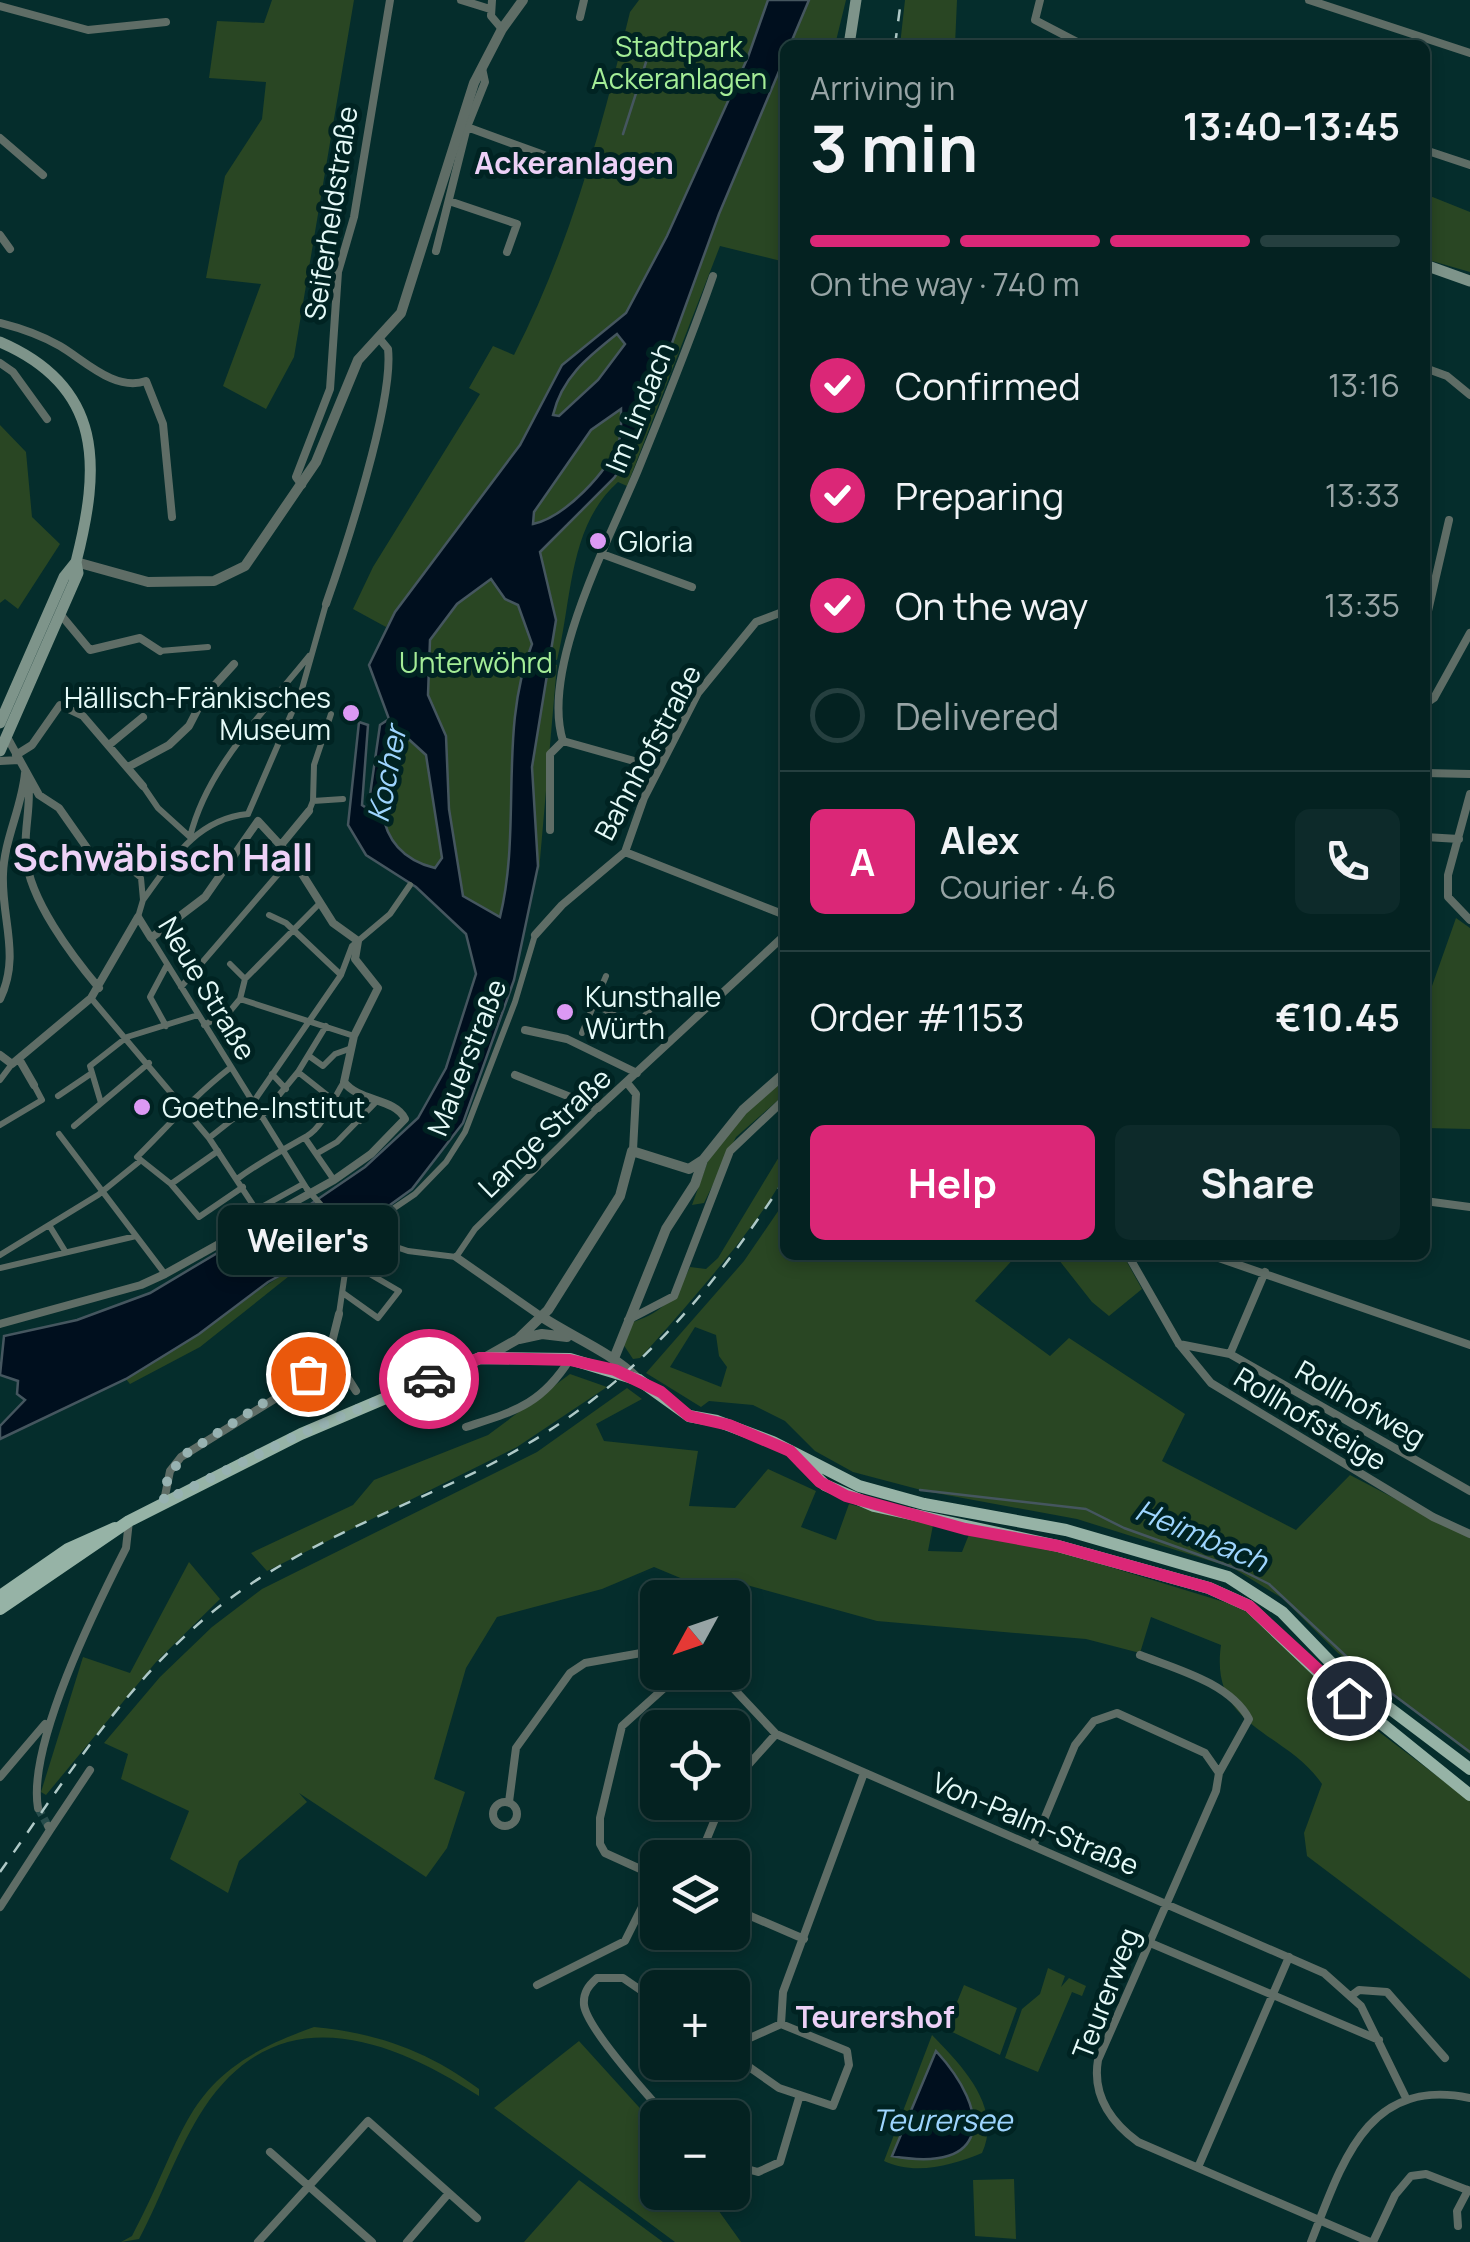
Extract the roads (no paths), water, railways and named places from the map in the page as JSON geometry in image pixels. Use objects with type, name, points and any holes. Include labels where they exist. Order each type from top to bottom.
[{"type":"main road","points":[[850,40],[856,0]]},
{"type":"main road","points":[[1430,267],[1470,281]]},
{"type":"main road","points":[[0,342],[50,373],[64,390],[91,448],[92,494],[76,562],[78,573],[0,751]]},
{"type":"main road","points":[[7,737],[1,720],[64,576],[76,562]]},
{"type":"main road","points":[[0,1610],[126,1523],[300,1434],[485,1358],[592,1362],[639,1380],[689,1416],[729,1425],[860,1486],[924,1504],[1066,1530],[1228,1577],[1282,1612],[1334,1667],[1470,1769]]},
{"type":"main road","points":[[790,1451],[825,1485],[874,1506],[1058,1546],[1209,1588],[1249,1606],[1319,1673],[1470,1795]]},
{"type":"main road","points":[[0,1596],[68,1549],[126,1523]]},
{"type":"street","name":"Seiferheldstraße","points":[[302,486],[296,478],[330,389],[338,272],[354,217],[390,0]]},
{"type":"street","points":[[461,0],[491,5],[502,30]]},
{"type":"street","points":[[76,562],[148,582],[214,581],[245,566],[316,462],[351,372],[401,313],[482,68],[523,0]]},
{"type":"street","points":[[580,18],[584,0]]},
{"type":"street","points":[[1040,0],[1035,20],[1073,40]]},
{"type":"street","points":[[1311,0],[1470,52]]},
{"type":"street","points":[[0,6],[88,30],[166,22]]},
{"type":"street","points":[[436,251],[467,127],[486,82],[482,68]]},
{"type":"street","points":[[467,127],[544,155]]},
{"type":"street","points":[[0,138],[43,176]]},
{"type":"street","points":[[1430,152],[1470,165]]},
{"type":"street","points":[[449,201],[518,224],[507,252]]},
{"type":"street","points":[[0,235],[10,249]]},
{"type":"street","name":"Im Lindach","points":[[550,830],[550,754],[563,740],[559,728],[565,664],[602,554],[713,276]]},
{"type":"street","points":[[0,323],[61,347],[103,374],[137,384],[146,381],[163,424],[172,517]]},
{"type":"street","points":[[248,814],[302,689],[340,566],[390,361],[388,348],[379,338]]},
{"type":"street","points":[[0,363],[13,372],[47,419]]},
{"type":"street","points":[[1430,370],[1447,376],[1470,396]]},
{"type":"street","points":[[1430,602],[1449,520]]},
{"type":"street","points":[[602,554],[692,586]]},
{"type":"street","name":"Bahnhofstraße","points":[[548,919],[625,852],[659,768],[698,693],[756,622],[780,613]]},
{"type":"street","points":[[60,614],[90,650],[140,638],[160,651],[208,648]]},
{"type":"street","points":[[1430,701],[1470,634]]},
{"type":"street","points":[[190,838],[194,819],[226,760],[312,652]]},
{"type":"street","points":[[128,767],[168,745],[189,726],[204,697],[234,664]]},
{"type":"street","points":[[0,761],[17,758],[32,744],[60,704],[83,716],[165,815],[190,838]]},
{"type":"street","points":[[281,845],[313,801],[314,765],[331,714]]},
{"type":"street","points":[[109,745],[143,717]]},
{"type":"street","points":[[0,1080],[15,1062],[92,998],[138,917],[144,885],[135,872],[121,863],[98,859],[60,808],[39,796],[7,737]]},
{"type":"street","points":[[563,740],[659,768]]},
{"type":"street","points":[[1430,773],[1468,775],[1470,792],[1448,875],[1448,897],[1470,920]]},
{"type":"street","points":[[0,999],[8,981],[12,940],[3,901],[6,856],[27,776]]},
{"type":"street","points":[[27,776],[32,806],[27,866],[67,950],[99,988]]},
{"type":"street","points":[[313,801],[344,799]]},
{"type":"street","points":[[143,900],[190,838],[221,816],[248,814],[292,858],[333,923],[358,940]]},
{"type":"street","points":[[150,938],[205,897],[258,822]]},
{"type":"street","points":[[1430,837],[1459,839]]},
{"type":"street","points":[[625,852],[780,913]]},
{"type":"street","points":[[181,987],[292,858]]},
{"type":"street","points":[[209,1138],[252,1104],[341,975],[358,940],[390,914],[410,884]]},
{"type":"street","points":[[204,1026],[240,999],[246,979],[319,904]]},
{"type":"street","points":[[269,916],[295,931],[341,975]]},
{"type":"street","name":"Neue Straße","points":[[138,917],[279,1148],[305,1186],[352,1236]]},
{"type":"street","name":"Mauerstraße","points":[[352,1236],[415,1194],[446,1162],[465,1132],[510,1018],[535,935],[548,919]]},
{"type":"street","points":[[237,1179],[279,1148],[305,1138],[344,1082],[354,1036],[378,988],[355,958],[358,940]]},
{"type":"street","name":"Lange Straße","points":[[456,1258],[475,1229],[618,1086],[628,1084],[667,1043],[780,941]]},
{"type":"street","points":[[230,964],[246,979]]},
{"type":"street","points":[[166,1026],[150,997],[168,965]]},
{"type":"street","points":[[582,1033],[590,1002],[606,976]]},
{"type":"street","points":[[637,1026],[662,994]]},
{"type":"street","points":[[92,998],[209,1138],[263,1220]]},
{"type":"street","points":[[240,999],[354,1036]]},
{"type":"street","points":[[590,1002],[667,1043]]},
{"type":"street","points":[[101,1103],[89,1075],[90,1066],[127,1037],[198,1015]]},
{"type":"street","points":[[261,1117],[298,1072],[326,1026]]},
{"type":"street","points":[[525,1030],[566,1039],[637,1073]]},
{"type":"street","points":[[309,1056],[323,1066],[335,1054],[350,1050]]},
{"type":"street","points":[[0,1055],[15,1062],[42,1100],[0,1124]]},
{"type":"street","points":[[74,1126],[150,1063]]},
{"type":"street","points":[[230,1068],[182,1106],[181,1114],[137,1157],[171,1184],[199,1218],[243,1187]]},
{"type":"street","points":[[298,1072],[360,1121]]},
{"type":"street","points":[[272,1074],[286,1088]]},
{"type":"street","points":[[58,1096],[89,1075]]},
{"type":"street","points":[[516,1075],[598,1108]]},
{"type":"street","points":[[615,1356],[666,1229],[695,1184],[703,1160],[743,1110],[780,1077]]},
{"type":"street","points":[[0,1324],[141,1285],[334,1180],[371,1154],[403,1124],[405,1116],[350,1091],[344,1082]]},
{"type":"street","points":[[485,1358],[518,1339],[542,1317],[620,1196],[628,1156],[634,1150],[636,1094],[628,1084]]},
{"type":"street","points":[[316,1154],[360,1121],[376,1102]]},
{"type":"street","points":[[628,1320],[674,1296],[730,1151],[780,1103]]},
{"type":"street","points":[[59,1134],[165,1274]]},
{"type":"street","points":[[305,1138],[334,1180]]},
{"type":"street","points":[[634,1150],[688,1169],[695,1184]]},
{"type":"street","points":[[171,1184],[218,1151]]},
{"type":"street","points":[[688,1169],[703,1160]]},
{"type":"street","points":[[0,1255],[102,1191],[140,1161]]},
{"type":"street","points":[[258,1209],[305,1186]]},
{"type":"street","points":[[1430,1202],[1470,1208]]},
{"type":"street","points":[[49,1225],[64,1251]]},
{"type":"street","points":[[0,1268],[136,1236]]},
{"type":"street","points":[[321,1361],[330,1350],[339,1314],[344,1259],[352,1236],[408,1251],[456,1258],[575,1339],[615,1356],[639,1380]]},
{"type":"street","points":[[343,1292],[378,1318],[399,1291],[344,1259]]},
{"type":"street","name":"Rollhofsteige","points":[[1131,1260],[1179,1344],[1211,1383],[1433,1517],[1470,1534]]},
{"type":"street","points":[[1226,1260],[1470,1345]]},
{"type":"street","points":[[1230,1354],[1265,1272]]},
{"type":"street","points":[[518,1339],[542,1334],[575,1339],[592,1362]]},
{"type":"street","name":"Rollhofweg","points":[[1179,1344],[1230,1354],[1470,1491]]},
{"type":"street","points":[[330,1350],[356,1391]]},
{"type":"street","points":[[466,1428],[529,1406],[556,1382],[570,1360]]},
{"type":"street","points":[[164,1501],[164,1487],[181,1457],[308,1374]]},
{"type":"street","points":[[38,1808],[35,1792],[48,1720],[126,1548],[126,1523]]},
{"type":"street","points":[[509,1802],[516,1748],[570,1673],[585,1663],[640,1653]]},
{"type":"street","name":"Teurerweg","points":[[1140,1654],[1203,1680],[1244,1709],[1249,1719],[1219,1773],[1216,1791],[1098,2060],[1100,2089],[1111,2118],[1138,2142],[1372,2242]]},
{"type":"street","points":[[640,1869],[605,1853],[600,1844],[600,1818],[622,1726],[662,1690]]},
{"type":"street","name":"Von-Palm-Straße","points":[[735,1690],[776,1734],[1324,1973],[1351,1996],[1380,2040],[1405,2096]]},
{"type":"street","points":[[1033,1846],[1075,1745],[1094,1721],[1117,1713],[1205,1753],[1219,1773]]},
{"type":"street","points":[[0,1776],[48,1720]]},
{"type":"street","points":[[750,1763],[776,1734]]},
{"type":"street","points":[[0,1907],[90,1770]]},
{"type":"street","points":[[781,2024],[783,1992],[864,1773]]},
{"type":"street","points":[[536,1985],[625,1941],[640,1911]]},
{"type":"street","points":[[750,1916],[804,1939]]},
{"type":"street","points":[[1148,1942],[1380,2040]]},
{"type":"street","points":[[1199,2166],[1289,1956]]},
{"type":"street","points":[[640,1991],[614,1976],[596,1978],[585,1992],[584,2002],[596,2028],[654,2100]]},
{"type":"street","name":"Von-Palm-Straße","points":[[1351,1996],[1359,1990],[1387,1992],[1446,2058]]},
{"type":"street","points":[[750,2038],[781,2024],[840,2046],[850,2057],[833,2106],[799,2098],[750,2067]]},
{"type":"street","points":[[1311,2242],[1360,2131],[1405,2096],[1428,2092],[1470,2098]]},
{"type":"street","points":[[750,2170],[758,2172],[780,2162],[799,2098]]},
{"type":"street","points":[[258,2242],[368,2120],[477,2218]]},
{"type":"street","points":[[270,2152],[372,2242]]},
{"type":"street","points":[[1372,2242],[1395,2195],[1410,2176],[1426,2174],[1469,2191],[1457,2211],[1458,2226]]},
{"type":"street","points":[[406,2242],[449,2193]]},
{"type":"water","points":[[768,0],[809,0],[792,40],[780,40],[780,69],[719,214],[632,453],[614,478],[540,552],[556,620],[532,767],[538,866],[514,980],[463,1123],[412,1189],[332,1247],[268,1282],[199,1334],[126,1379],[0,1439],[0,1426],[25,1400],[17,1394],[18,1381],[0,1375],[4,1336],[77,1320],[150,1293],[266,1224],[302,1210],[365,1167],[418,1118],[446,1068],[476,974],[466,934],[416,887],[366,855],[348,825],[359,722],[368,725],[362,805],[368,809],[380,725],[389,719],[369,665],[395,612],[520,445],[562,365],[626,313],[667,236],[748,57]],"holes":[[[617,334],[625,344],[598,380],[559,416],[553,415],[570,379]],[[621,409],[619,441],[605,466],[571,503],[533,524],[534,512],[591,430]],[[491,579],[505,599],[518,605],[532,644],[516,710],[510,849],[500,917],[463,896],[449,809],[446,736],[428,695],[430,640],[457,604]],[[403,734],[426,755],[442,858],[435,868],[413,860],[398,847],[383,813],[386,773]]]},
{"type":"water","name":"Teurersee","points":[[936,2051],[967,2096],[973,2116],[972,2133],[964,2147],[949,2156],[892,2156]]},
{"type":"waterway","points":[[623,134],[647,59]]},
{"type":"waterway","name":"Heimbach","points":[[920,1490],[1086,1509],[1124,1528],[1241,1570],[1269,1584],[1363,1672],[1470,1752]]},
{"type":"tunnel","points":[[38,1808],[48,1826]]},
{"type":"railway","points":[[896,40],[901,0]]},
{"type":"railway","points":[[0,1872],[119,1707],[204,1619],[295,1557],[463,1478],[564,1421],[607,1388],[683,1315],[780,1186]]},
{"type":"place","name":"Gloria","points":[[598,541]]},
{"type":"place","name":"Hällisch-Fränkisches Museum","points":[[351,713]]},
{"type":"place","name":"Kunsthalle Würth","points":[[565,1012]]},
{"type":"place","name":"Goethe-Institut","points":[[142,1107]]},
{"type":"place","name":"Weiler's","points":[[308,1374]]},
{"type":"district","name":"Ackeranlagen","points":[[574,162]]},
{"type":"district","name":"Schwäbisch Hall","points":[[163,856]]},
{"type":"district","name":"Teurershof","points":[[875,2016]]},
{"type":"park label","name":"Stadtpark Ackeranlagen","points":[[679,62]]},
{"type":"park label","name":"Unterwöhrd","points":[[476,662]]},
{"type":"water label","name":"Kocher","points":[[386,774]]}]
